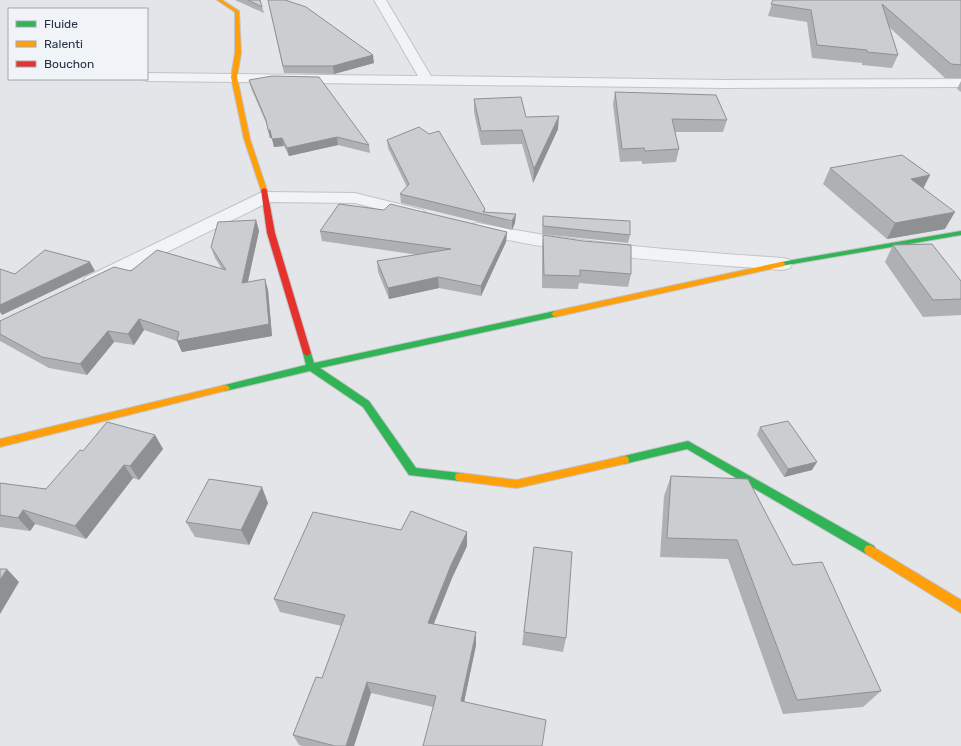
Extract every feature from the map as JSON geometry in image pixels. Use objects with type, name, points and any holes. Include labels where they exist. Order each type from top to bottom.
[{"type":"street","points":[[219,0],[236,11],[238,53],[234,77],[247,139],[266,197],[271,233],[311,367],[366,404],[412,472],[517,484],[688,444],[883,558],[961,607]]},
{"type":"street","points":[[380,0],[427,81]]},
{"type":"street","points":[[148,77],[725,84],[961,83]]},
{"type":"street","points":[[76,289],[266,197],[355,198],[432,217]]},
{"type":"street","points":[[462,224],[509,236],[582,247],[783,264]]},
{"type":"street","points":[[0,442],[311,367],[783,264],[961,233]]},
{"type":"building","points":[[248,0],[260,0],[262,7]]},
{"type":"building","points":[[268,0],[285,0],[306,7],[373,55],[333,66],[283,66]]},
{"type":"building","points":[[773,0],[961,0],[961,65],[951,64],[882,4],[898,55],[817,45],[811,10],[771,4]]},
{"type":"building","points":[[272,76],[319,77],[369,145],[337,137],[287,148],[282,138],[272,139],[270,130],[268,130],[266,120],[249,80]]},
{"type":"building","points":[[615,92],[716,95],[727,120],[672,119],[679,149],[645,151],[644,148],[622,149]]},
{"type":"building","points":[[521,97],[526,117],[559,116],[534,169],[522,130],[481,131],[474,99]]},
{"type":"building","points":[[419,127],[429,134],[439,131],[485,209],[483,212],[516,214],[512,221],[400,194],[409,184],[387,140]]},
{"type":"building","points":[[902,155],[930,175],[911,179],[955,212],[895,223],[830,168]]},
{"type":"building","points":[[339,204],[384,210],[390,204],[507,232],[481,286],[438,277],[388,288],[377,261],[451,249],[320,231]]},
{"type":"building","points":[[543,216],[630,221],[630,235],[543,226]]},
{"type":"building","points":[[256,220],[242,283],[265,279],[269,324],[177,341],[179,332],[139,319],[128,334],[108,331],[80,364],[42,357],[0,334],[0,321],[114,267],[131,271],[157,250],[226,270],[211,247],[218,222]]},
{"type":"building","points":[[543,235],[583,241],[631,245],[631,274],[580,270],[580,276],[544,275]]},
{"type":"building","points":[[932,244],[961,281],[961,299],[933,300],[893,245]]},
{"type":"building","points":[[45,250],[90,262],[0,305],[0,269],[15,274]]},
{"type":"building","points":[[788,421],[817,462],[788,469],[760,427]]},
{"type":"building","points":[[107,422],[155,435],[130,466],[124,465],[75,526],[23,510],[18,518],[0,515],[0,483],[46,489],[80,450],[83,451]]},
{"type":"building","points":[[671,476],[748,479],[793,565],[822,562],[881,691],[797,700],[737,540],[667,538]]},
{"type":"building","points":[[209,479],[262,487],[241,530],[186,522]]},
{"type":"building","points":[[411,511],[467,532],[451,565],[428,623],[476,632],[461,701],[546,720],[542,746],[423,746],[436,696],[367,682],[346,746],[335,746],[293,735],[316,677],[322,678],[345,615],[274,599],[313,512],[401,530]]},
{"type":"building","points":[[534,547],[572,552],[566,638],[524,632]]},
{"type":"building","points":[[0,569],[7,569],[0,580]]},
{"type":"traffic: fast","points":[[781,264],[961,233]]},
{"type":"traffic: fast","points":[[225,388],[311,367],[555,314]]},
{"type":"traffic: fast","points":[[307,353],[311,367],[366,404],[413,472],[460,477]]},
{"type":"traffic: fast","points":[[624,460],[688,445],[870,550]]},
{"type":"traffic: slow","points":[[219,0],[237,11],[238,53],[234,77],[247,139],[264,190]]},
{"type":"traffic: slow","points":[[555,314],[781,264]]},
{"type":"traffic: slow","points":[[0,443],[225,388]]},
{"type":"traffic: slow","points":[[460,477],[517,484],[624,460]]},
{"type":"traffic: slow","points":[[870,550],[961,607]]},
{"type":"traffic: jam","points":[[264,190],[271,233],[307,353]]}]
